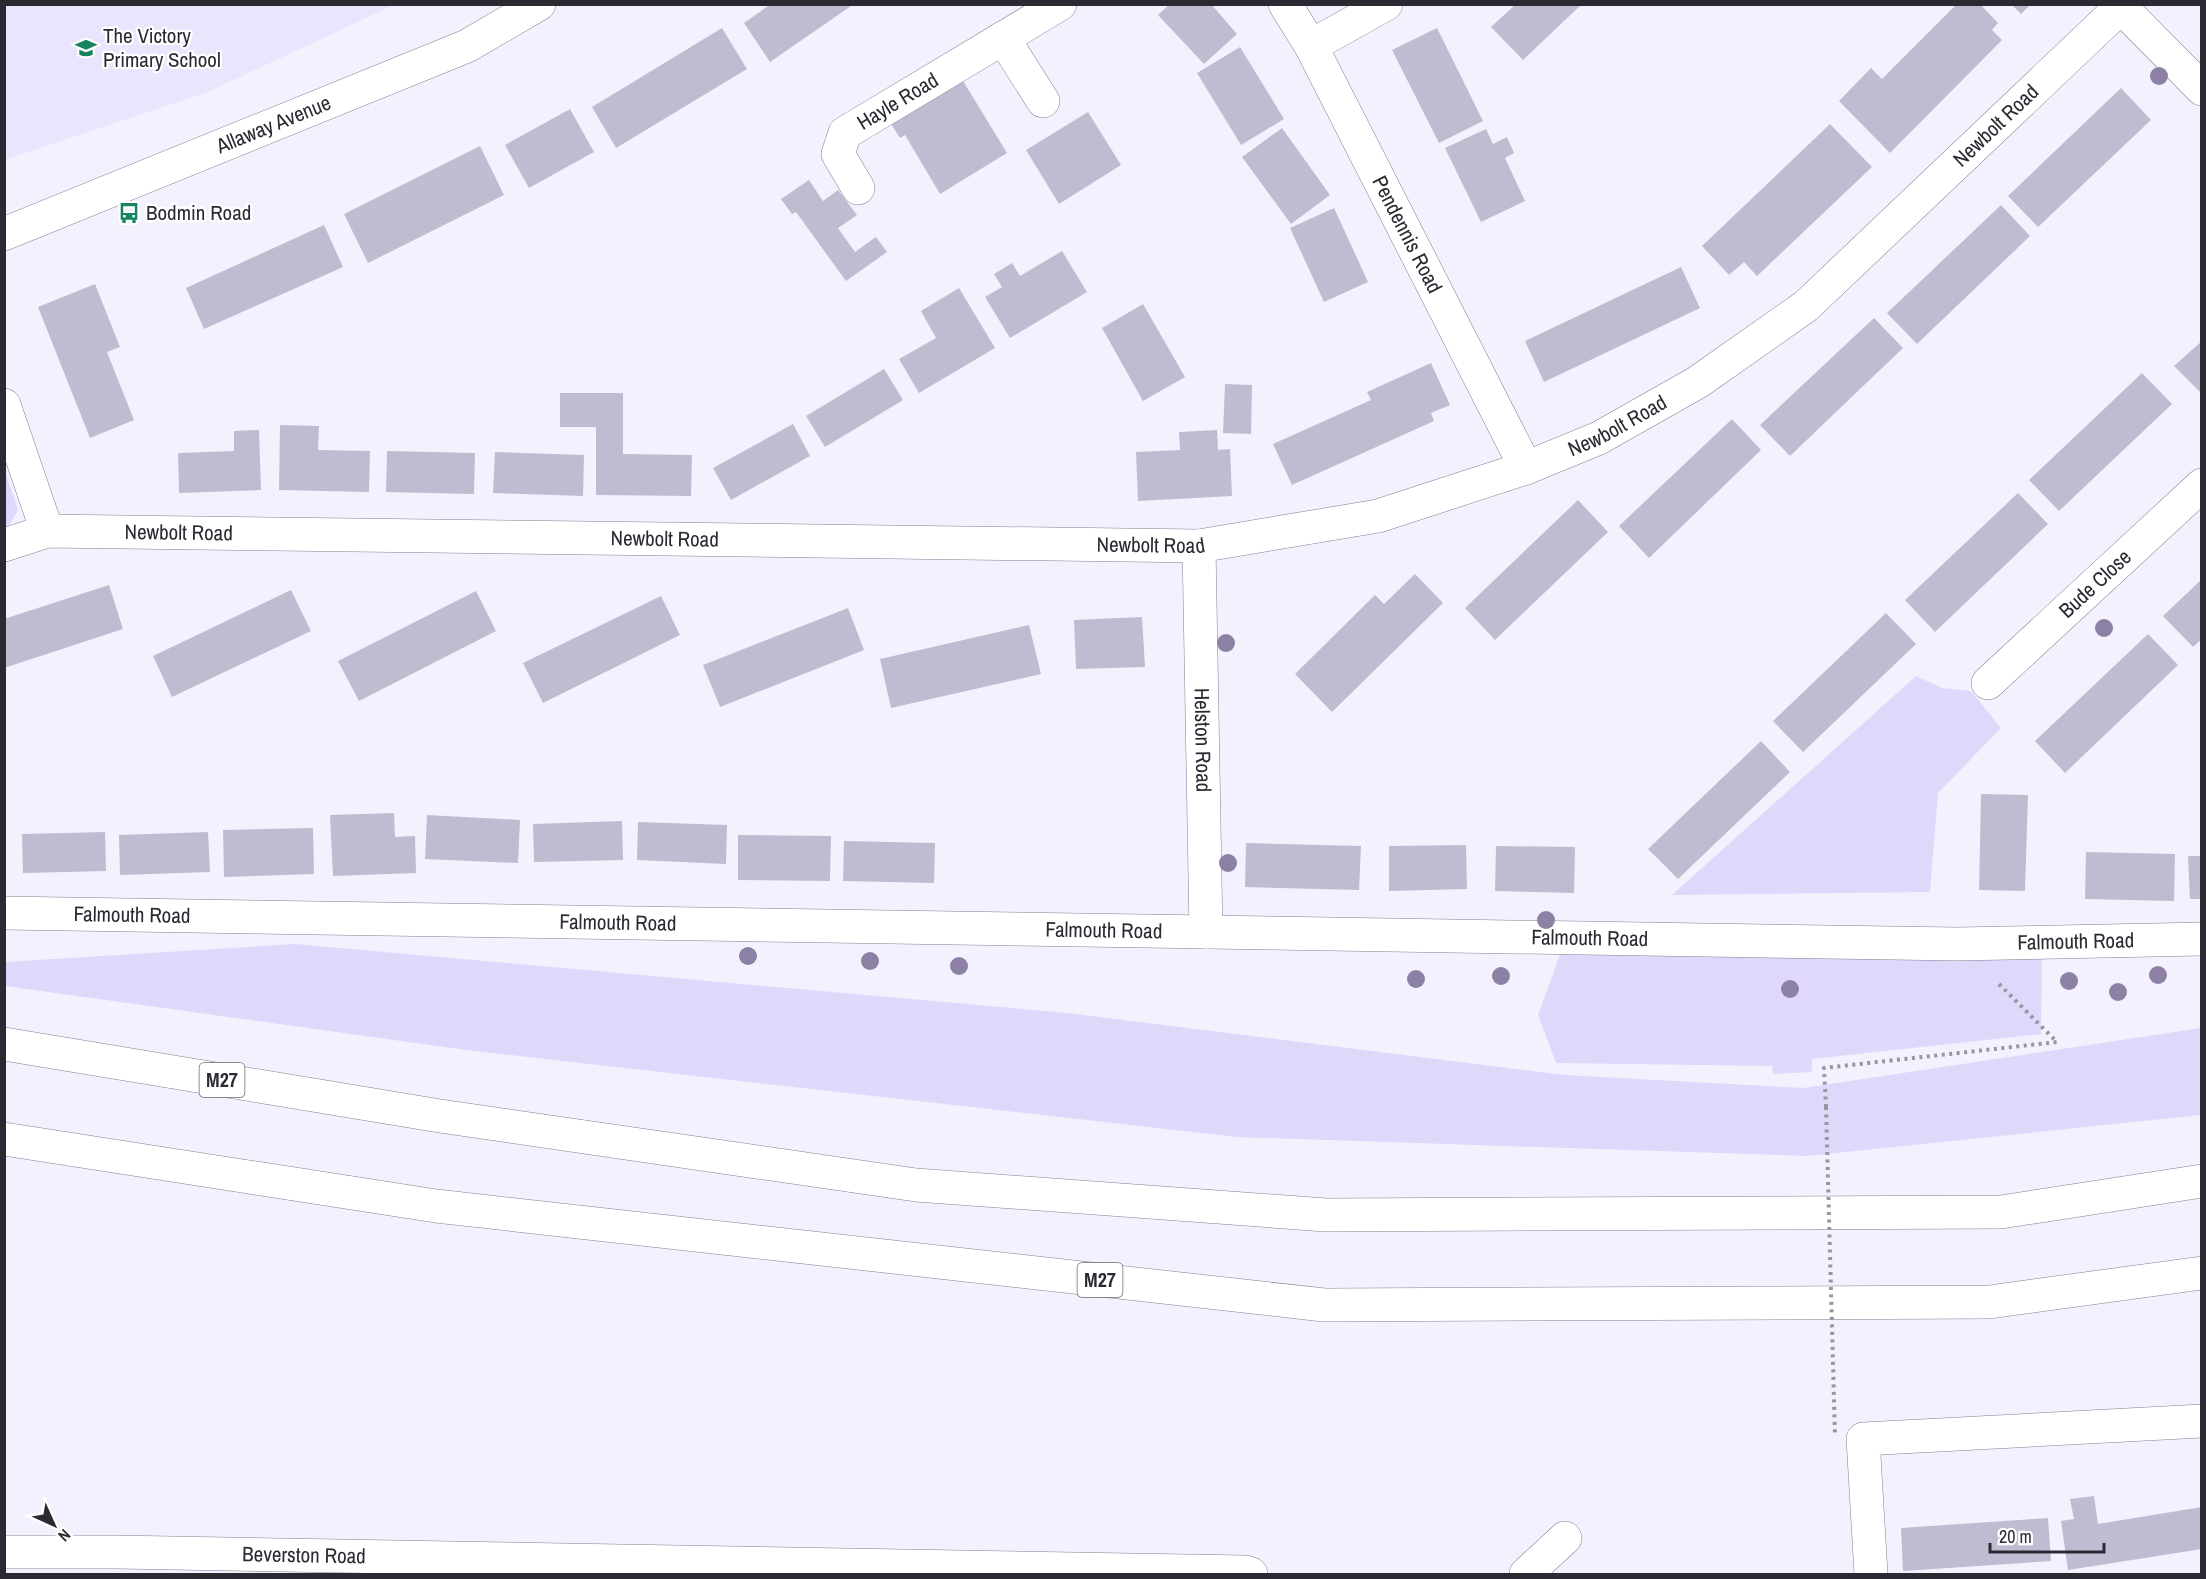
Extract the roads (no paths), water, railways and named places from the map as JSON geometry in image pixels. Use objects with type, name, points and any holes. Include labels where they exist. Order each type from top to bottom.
[{"type":"main road","name":"Allaway Avenue","points":[[4,234],[467,46],[539,4]]},
{"type":"main road","name":"Hayle Road","points":[[858,188],[838,154],[845,133],[1060,4]]},
{"type":"main road","name":"Pendennis Road","points":[[1285,4],[1311,46],[1526,468]]},
{"type":"main road","points":[[1311,46],[1386,4]]},
{"type":"main road","points":[[2122,6],[2202,89]]},
{"type":"main road","name":"Newbolt Road","points":[[4,545],[47,531],[1199,546],[1378,516],[1526,468],[1599,438],[1698,382],[1806,306],[2122,6]]},
{"type":"main road","points":[[1003,38],[1043,101]]},
{"type":"main road","points":[[4,405],[47,531]]},
{"type":"main road","name":"Bude Close","points":[[1988,683],[2202,485]]},
{"type":"main road","name":"Helston Road","points":[[1199,546],[1206,932]]},
{"type":"main road","name":"Falmouth Road","points":[[4,913],[1958,944],[2202,939]]},
{"type":"main road","name":"M27","points":[[4,1044],[440,1116],[916,1185],[1326,1215],[2001,1212],[2202,1181]]},
{"type":"main road","name":"M27","points":[[4,1139],[436,1206],[1324,1305],[1989,1302],[2202,1273]]},
{"type":"main road","points":[[1871,1575],[1863,1439],[2202,1421]]},
{"type":"main road","points":[[1526,1575],[1565,1538]]},
{"type":"main road","name":"Beverston Road","points":[[4,1552],[117,1552],[1233,1572],[1251,1575]]},
{"type":"place","name":"The Victory Primary School","points":[[86,48]]},
{"type":"place","name":"Bodmin Road","points":[[129,213]]}]
